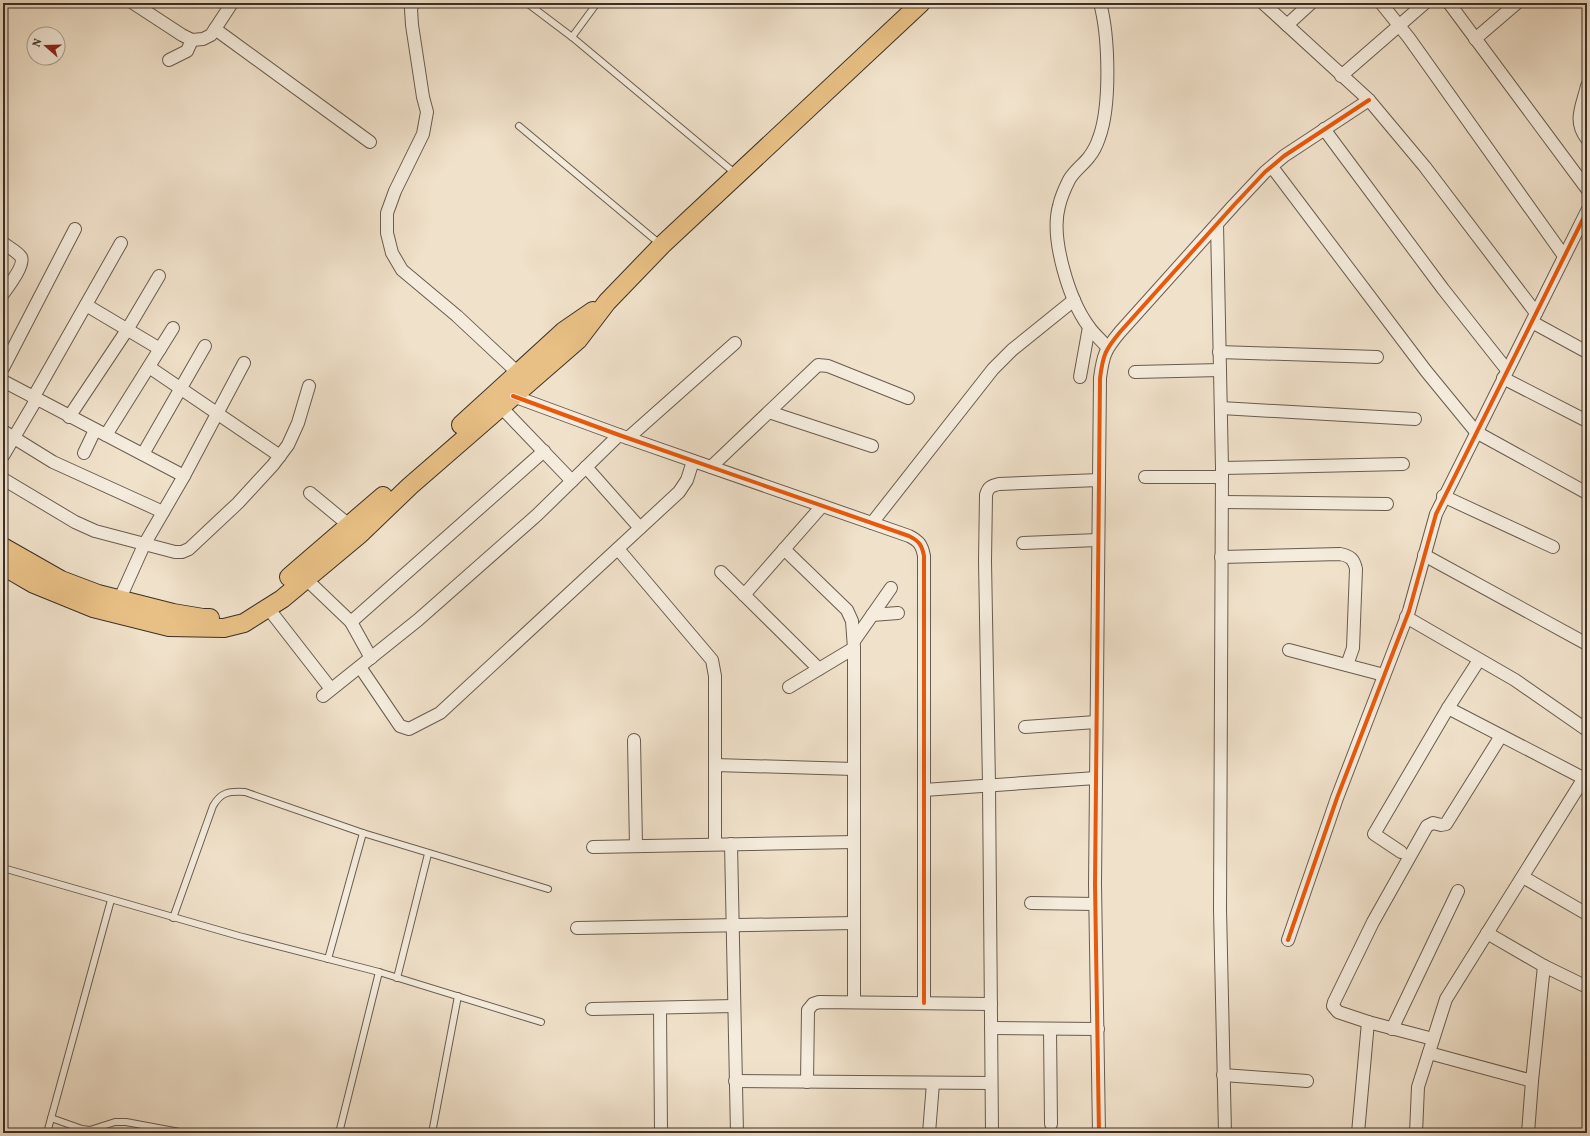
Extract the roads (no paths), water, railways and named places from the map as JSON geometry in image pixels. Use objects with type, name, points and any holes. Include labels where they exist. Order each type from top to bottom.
[{"type":"main road","points":[[3,566],[34,584],[93,608],[116,606],[203,618],[225,617],[238,613],[274,590],[355,530],[410,486],[578,340],[607,302],[662,246],[922,3]]},
{"type":"main road","points":[[3,547],[61,580],[98,594],[116,606],[169,627],[224,628],[244,623],[282,600],[306,579],[518,373],[564,331],[607,302]]},
{"type":"street","points":[[133,3],[192,40],[203,39],[212,35],[232,3]]},
{"type":"street","points":[[413,3],[411,9],[412,25],[423,97],[427,112],[423,134],[395,192],[388,213],[387,233],[392,253],[402,270],[457,316],[518,373]]},
{"type":"street","points":[[1100,3],[1103,14],[1107,67],[1105,114],[1099,139],[1089,157],[1070,179],[1059,206],[1057,228],[1059,253],[1074,300],[1089,327],[1107,347]]},
{"type":"street","points":[[1287,25],[1311,3]]},
{"type":"street","points":[[1381,3],[1399,25],[1564,256]]},
{"type":"street","points":[[1341,76],[1425,3]]},
{"type":"street","points":[[1449,3],[1587,189]]},
{"type":"street","points":[[1475,39],[1517,3]]},
{"type":"street","points":[[1265,4],[1368,100],[1425,167],[1534,318],[1587,352]]},
{"type":"street","points":[[215,29],[370,142]]},
{"type":"street","points":[[169,60],[187,51],[192,40]]},
{"type":"street","points":[[1587,86],[1579,120],[1579,127],[1587,139]]},
{"type":"street","points":[[1099,1133],[1096,904],[1096,722],[1100,378],[1102,360],[1107,347],[1216,224],[1272,167],[1284,156],[1368,100]]},
{"type":"street","points":[[1324,129],[1505,374],[1587,421]]},
{"type":"street","points":[[1272,167],[1426,370],[1476,432],[1587,493]]},
{"type":"street","points":[[1288,940],[1337,798],[1406,617],[1436,514],[1443,496],[1564,256],[1582,232],[1587,211]]},
{"type":"street","points":[[1216,224],[1222,473],[1220,909],[1225,1133]]},
{"type":"street","points":[[3,368],[7,349],[75,229]]},
{"type":"street","points":[[3,243],[20,256],[22,260],[20,267],[3,294]]},
{"type":"street","points":[[3,456],[120,243]]},
{"type":"street","points":[[69,416],[127,330],[159,276]]},
{"type":"street","points":[[872,523],[992,369],[1012,350],[1032,336],[1074,300]]},
{"type":"street","points":[[86,305],[160,349]]},
{"type":"street","points":[[1080,378],[1089,327]]},
{"type":"street","points":[[84,454],[149,367],[173,328]]},
{"type":"street","points":[[268,608],[327,693],[424,615],[537,515],[586,467],[735,343]]},
{"type":"street","points":[[143,454],[206,346]]},
{"type":"street","points":[[1219,352],[1377,357]]},
{"type":"street","points":[[116,606],[144,545],[184,476],[244,363]]},
{"type":"street","points":[[711,467],[818,366],[828,366],[908,398]]},
{"type":"street","points":[[149,367],[280,456]]},
{"type":"street","points":[[1135,372],[1220,370]]},
{"type":"street","points":[[3,382],[184,476]]},
{"type":"street","points":[[3,479],[75,522],[95,531],[144,545],[182,552],[188,549],[238,503],[280,456],[288,445],[298,423],[309,386]]},
{"type":"street","points":[[507,401],[623,436],[909,536],[918,541],[922,547],[924,556],[924,1003]]},
{"type":"street","points":[[507,401],[544,451],[572,481]]},
{"type":"street","points":[[1220,408],[1415,419]]},
{"type":"street","points":[[769,412],[872,446]]},
{"type":"street","points":[[3,431],[13,439],[66,469],[163,512]]},
{"type":"street","points":[[351,622],[544,451]]},
{"type":"street","points":[[360,667],[400,726],[409,729],[440,713],[679,492],[687,480],[693,461]]},
{"type":"street","points":[[1145,477],[1403,464]]},
{"type":"street","points":[[586,467],[640,528]]},
{"type":"street","points":[[992,1133],[990,785],[985,561],[986,495],[991,486],[999,484],[1099,480]]},
{"type":"street","points":[[310,493],[355,530]]},
{"type":"street","points":[[1443,496],[1553,546]]},
{"type":"street","points":[[1222,502],[1387,504]]},
{"type":"street","points":[[744,595],[822,506]]},
{"type":"street","points":[[1023,543],[1098,540]]},
{"type":"street","points":[[618,549],[712,660],[715,676],[715,844]]},
{"type":"street","points":[[784,550],[847,610],[852,621],[854,644],[854,1002]]},
{"type":"street","points":[[1222,557],[1340,554],[1349,556],[1354,561],[1356,569],[1353,648],[1348,665]]},
{"type":"street","points":[[1424,555],[1587,644]]},
{"type":"street","points":[[721,572],[819,669]]},
{"type":"street","points":[[306,579],[351,622],[371,658]]},
{"type":"street","points":[[788,688],[819,669],[854,644],[891,588]]},
{"type":"street","points":[[872,615],[898,613]]},
{"type":"street","points":[[1406,617],[1515,680],[1587,730]]},
{"type":"street","points":[[1289,650],[1384,675]]},
{"type":"street","points":[[1401,852],[1374,834],[1448,708],[1479,660]]},
{"type":"street","points":[[1416,1133],[1418,1087],[1446,999],[1586,779],[1448,708]]},
{"type":"street","points":[[1025,727],[1096,722]]},
{"type":"street","points":[[1433,1039],[1368,1022],[1338,1012],[1333,1006],[1373,922],[1427,826],[1434,823],[1441,825],[1446,824],[1501,736]]},
{"type":"street","points":[[634,740],[636,846]]},
{"type":"street","points":[[715,765],[854,769]]},
{"type":"street","points":[[924,790],[1096,778]]},
{"type":"street","points":[[593,847],[854,842]]},
{"type":"street","points":[[731,844],[736,1133]]},
{"type":"street","points":[[1523,877],[1587,914]]},
{"type":"street","points":[[1392,1029],[1458,891]]},
{"type":"street","points":[[1031,903],[1096,904]]},
{"type":"street","points":[[577,928],[854,923]]},
{"type":"street","points":[[1487,933],[1544,966],[1587,987]]},
{"type":"street","points":[[1528,1133],[1544,966]]},
{"type":"street","points":[[808,1082],[808,1010],[813,1004],[819,1002],[854,1002],[991,1004]]},
{"type":"street","points":[[592,1009],[734,1006]]},
{"type":"street","points":[[660,1008],[661,1133]]},
{"type":"street","points":[[1358,1133],[1368,1022]]},
{"type":"street","points":[[991,1028],[1098,1029]]},
{"type":"street","points":[[1050,1029],[1051,1124]]},
{"type":"street","points":[[1428,1053],[1532,1081]]},
{"type":"street","points":[[1224,1075],[1307,1081]]},
{"type":"street","points":[[735,1081],[991,1083]]},
{"type":"street","points":[[929,1133],[933,1083]]},
{"type":"lane","points":[[527,3],[572,37],[737,175]]},
{"type":"lane","points":[[572,37],[597,3]]},
{"type":"lane","points":[[519,126],[662,246]]},
{"type":"lane","points":[[173,918],[213,806],[218,798],[228,792],[245,792],[428,854],[548,889]]},
{"type":"lane","points":[[328,959],[363,833]]},
{"type":"lane","points":[[397,978],[428,854]]},
{"type":"lane","points":[[3,868],[173,918],[379,972],[541,1022]]},
{"type":"lane","points":[[47,1133],[111,900]]},
{"type":"lane","points":[[339,1133],[379,972]]},
{"type":"lane","points":[[432,1133],[458,996]]},
{"type":"lane","points":[[51,1118],[82,1129],[90,1130],[115,1122],[126,1122],[185,1133]]}]
